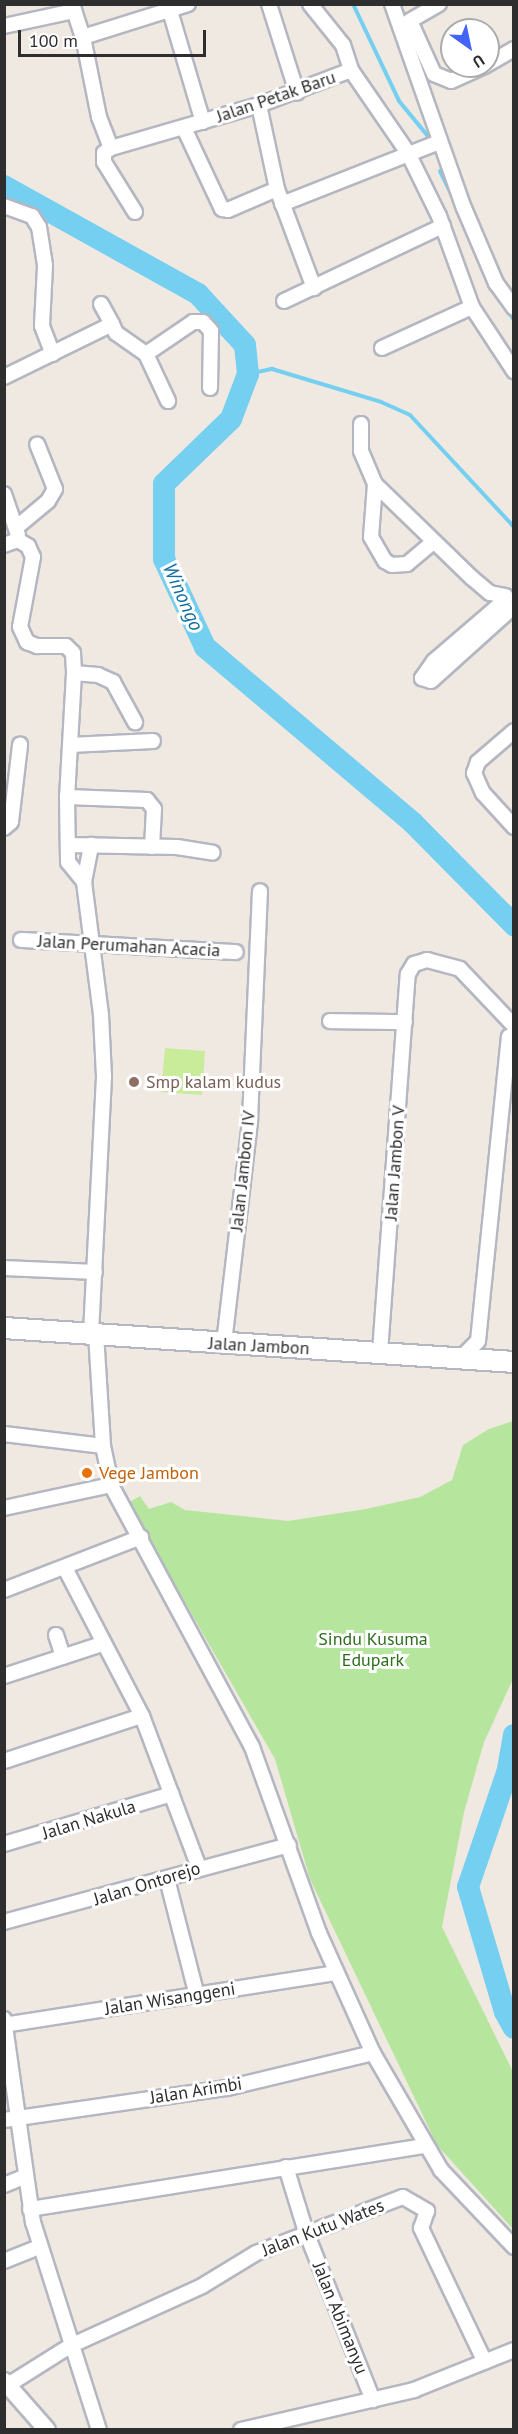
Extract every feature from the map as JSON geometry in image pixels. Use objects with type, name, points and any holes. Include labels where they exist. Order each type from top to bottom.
[{"type":"main road","name":"Jalan Jambon","points":[[4,1328],[513,1362]]},
{"type":"street","points":[[83,37],[169,7],[188,4]]},
{"type":"street","points":[[269,4],[297,93]]},
{"type":"street","points":[[310,4],[343,45],[351,70]]},
{"type":"street","points":[[393,4],[439,142],[482,251],[513,308]]},
{"type":"street","points":[[439,4],[410,21],[434,74],[440,76]]},
{"type":"street","points":[[169,7],[203,122]]},
{"type":"street","points":[[4,26],[73,8],[83,37],[99,117],[111,148],[104,153],[104,162],[135,212]]},
{"type":"street","points":[[500,57],[513,49]]},
{"type":"street","name":"Jalan Petak Baru","points":[[111,148],[297,93],[351,70],[408,153],[443,226],[472,307],[513,371]]},
{"type":"street","points":[[444,78],[451,81],[458,78]]},
{"type":"street","points":[[260,105],[282,204],[314,288]]},
{"type":"street","points":[[184,128],[222,209],[228,210],[278,189]]},
{"type":"street","points":[[282,204],[439,142]]},
{"type":"street","points":[[4,206],[32,216],[39,227],[45,266],[42,326],[53,354]]},
{"type":"street","points":[[284,301],[443,226]]},
{"type":"street","points":[[101,303],[116,333],[146,354],[168,401]]},
{"type":"street","points":[[382,348],[472,307]]},
{"type":"street","points":[[146,354],[193,322],[203,322],[211,331],[210,388]]},
{"type":"street","points":[[4,377],[112,324]]},
{"type":"street","points":[[361,424],[361,451],[375,484],[433,542],[490,593],[510,600],[438,666]]},
{"type":"street","points":[[13,538],[48,501],[56,489],[37,444]]},
{"type":"street","points":[[375,484],[371,537],[385,561],[392,565],[407,564],[433,542]]},
{"type":"street","points":[[4,494],[13,538]]},
{"type":"street","points":[[13,538],[28,546],[33,557],[22,633],[32,645],[66,646],[73,653],[74,673],[67,797],[68,845],[70,867],[84,882]]},
{"type":"street","points":[[74,673],[98,675],[113,682],[135,722]]},
{"type":"street","points":[[513,731],[485,755],[474,773],[483,793],[513,827]]},
{"type":"street","points":[[69,745],[153,741]]},
{"type":"street","points":[[4,753],[19,749],[11,822],[4,828]]},
{"type":"street","points":[[67,797],[147,800],[154,809],[152,847]]},
{"type":"street","points":[[68,845],[152,847],[213,853]]},
{"type":"street","points":[[91,845],[84,882],[93,944],[104,1077],[93,1334],[103,1446],[111,1485],[252,1747],[336,1972],[373,2053],[424,2146],[446,2177],[513,2247]]},
{"type":"street","name":"Jalan Jambon IV","points":[[224,1343],[250,1120],[260,891]]},
{"type":"street","name":"Jalan Perumahan Acacia","points":[[21,940],[236,952]]},
{"type":"street","name":"Jalan Jambon V","points":[[380,1352],[408,974],[414,964],[427,960],[460,969],[511,1031]]},
{"type":"street","points":[[330,1021],[405,1022]]},
{"type":"street","points":[[460,1359],[478,1341],[511,1031]]},
{"type":"street","points":[[4,1268],[94,1272]]},
{"type":"street","points":[[4,1434],[103,1446]]},
{"type":"street","points":[[4,1508],[111,1485]]},
{"type":"street","points":[[4,1590],[141,1537]]},
{"type":"street","points":[[65,1568],[102,1644],[142,1716],[199,1868]]},
{"type":"street","points":[[56,1635],[63,1657]]},
{"type":"street","points":[[4,1676],[102,1644]]},
{"type":"street","points":[[4,1761],[142,1716]]},
{"type":"street","name":"Jalan Nakula","points":[[4,1844],[172,1794]]},
{"type":"street","name":"Jalan Ontorejo","points":[[4,1922],[289,1845]]},
{"type":"street","points":[[167,1879],[197,1996]]},
{"type":"street","name":"Jalan Wisanggeni","points":[[5,2025],[336,1972]]},
{"type":"street","points":[[4,2019],[10,2119],[30,2209],[70,2346],[99,2430]]},
{"type":"street","name":"Jalan Arimbi","points":[[10,2119],[227,2088],[373,2053]]},
{"type":"street","points":[[30,2209],[424,2146]]},
{"type":"street","name":"Jalan Abimanyu","points":[[286,2167],[306,2232],[373,2400]]},
{"type":"street","points":[[4,2185],[24,2177]]},
{"type":"street","name":"Jalan Kutu Wates","points":[[6,2383],[70,2346],[173,2300],[256,2253],[306,2232],[403,2197],[414,2200],[427,2213],[421,2228],[485,2362]]},
{"type":"street","points":[[4,2261],[33,2249]]},
{"type":"street","points":[[241,2430],[433,2384],[513,2350]]},
{"type":"street","points":[[6,2383],[47,2430]]},
{"type":"green space","points":[[165,1048],[205,1051],[202,1095],[161,1092]]},
{"type":"green space","name":"Sindu Kusuma Edupark","points":[[513,1421],[513,1679],[484,1742],[464,1812],[442,1927],[513,2072],[513,2229],[437,2145],[310,1879],[275,1759],[128,1503],[140,1496],[149,1509],[171,1502],[185,1510],[288,1521],[366,1509],[420,1497],[452,1480],[463,1445],[489,1429]]},
{"type":"waterway","points":[[353,4],[399,101],[432,141]]},
{"type":"waterway","points":[[440,171],[456,204]]},
{"type":"waterway","name":"Winongo","points":[[4,186],[198,294],[245,345],[248,374],[231,419],[164,484],[164,559],[205,647],[413,823],[514,925]]},
{"type":"waterway","points":[[498,296],[514,320]]},
{"type":"waterway","points":[[248,374],[272,369],[381,402],[410,415],[514,527]]},
{"type":"waterway","points":[[514,1735],[507,1773],[468,1887],[505,2012],[514,2028]]},
{"type":"place","name":"Smp kalam kudus","points":[[134,1082]]},
{"type":"place","name":"Vege Jambon","points":[[87,1473]]}]
